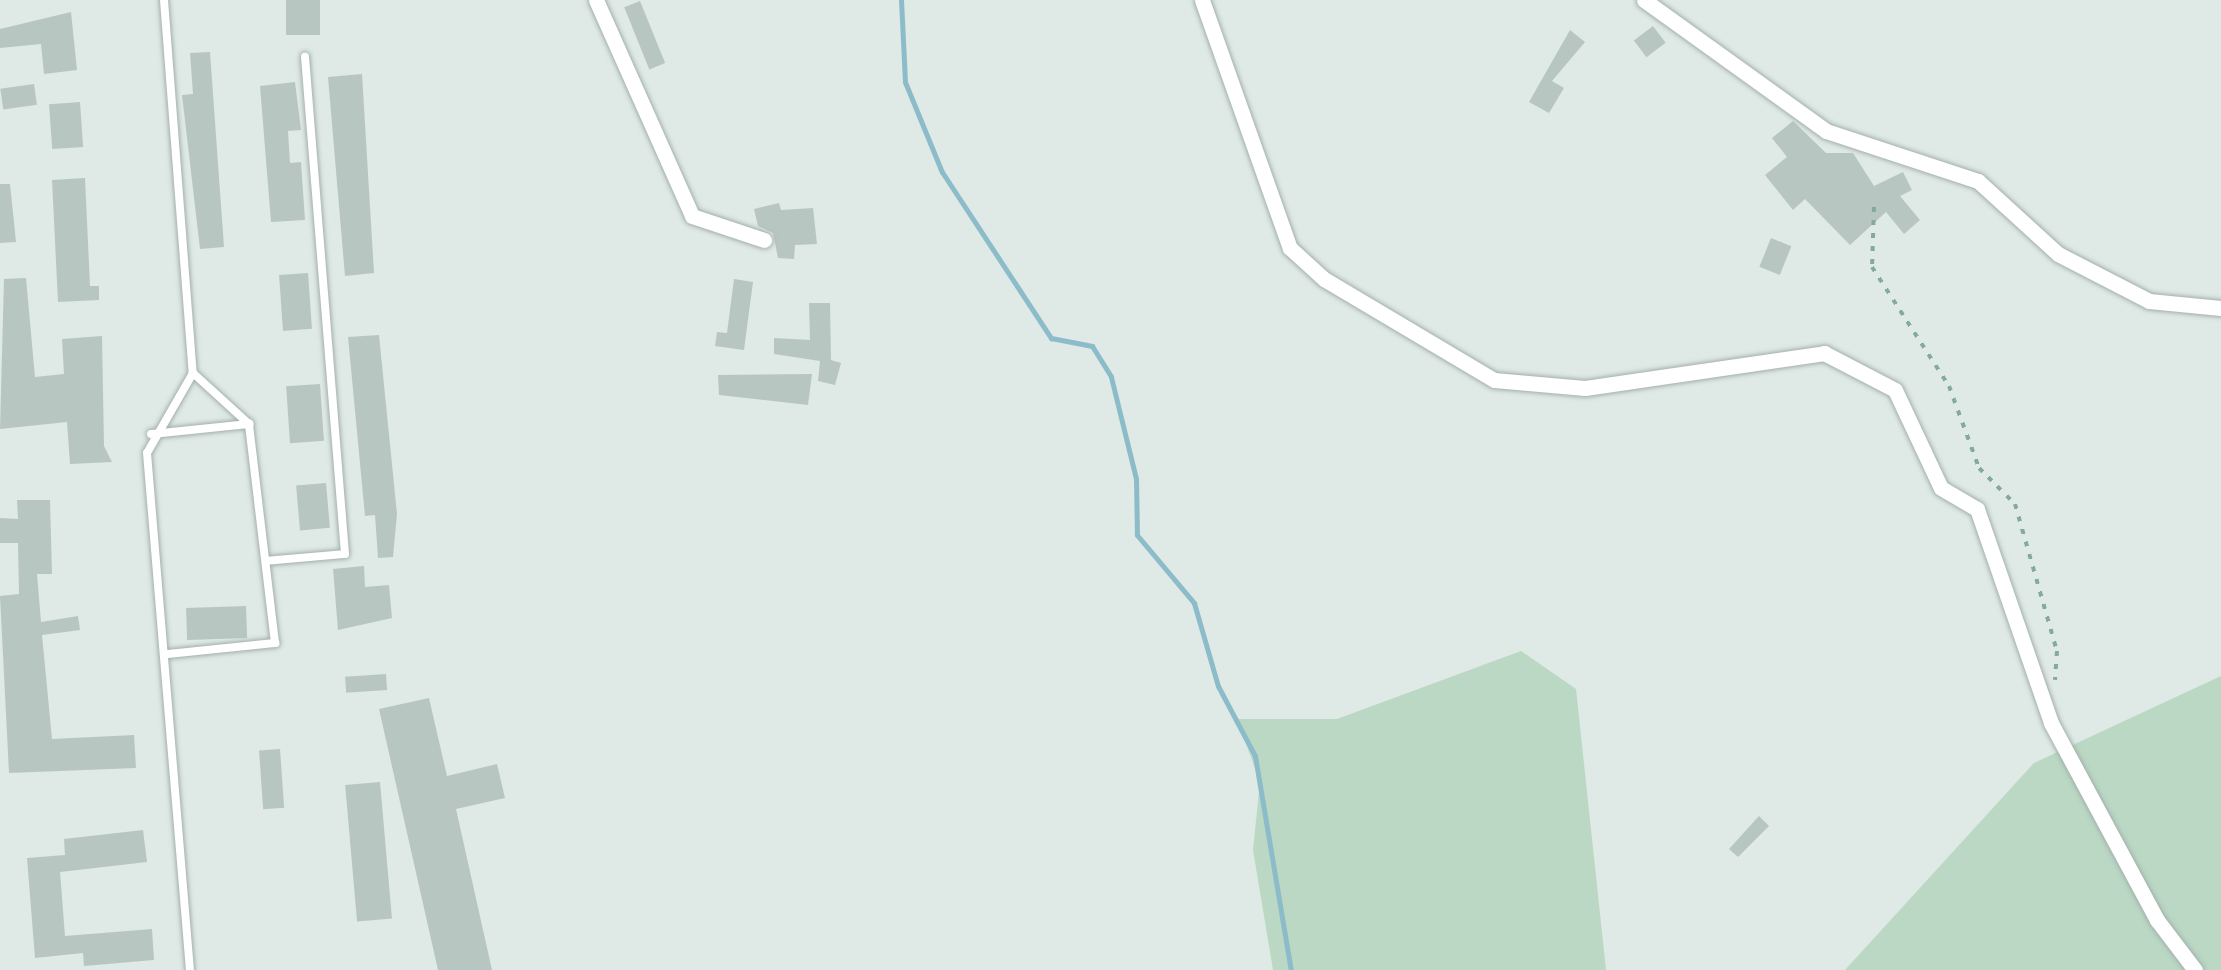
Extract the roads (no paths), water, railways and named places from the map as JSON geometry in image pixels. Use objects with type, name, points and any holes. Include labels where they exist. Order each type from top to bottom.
[{"type":"street","points":[[596,0],[692,216],[764,240]]},
{"type":"street","points":[[1202,0],[1290,248],[1324,280],[1494,380],[1586,388],[1824,353],[1895,390],[1941,488],[1977,509],[2051,723],[2157,920],[2195,970]]},
{"type":"street","points":[[1644,0],[1826,131],[1978,181],[2058,254],[2148,301],[2221,308]]},
{"type":"lane","points":[[164,0],[193,373],[151,434],[190,970]]},
{"type":"lane","points":[[266,561],[345,554],[305,57]]},
{"type":"lane","points":[[167,654],[275,642],[249,424],[193,373]]},
{"type":"lane","points":[[151,434],[249,424]]},
{"type":"waterway","points":[[901,0],[905,82],[942,172],[1051,338],[1092,346],[1111,377],[1136,479],[1137,535],[1194,603],[1218,686],[1255,756],[1291,970]]}]
